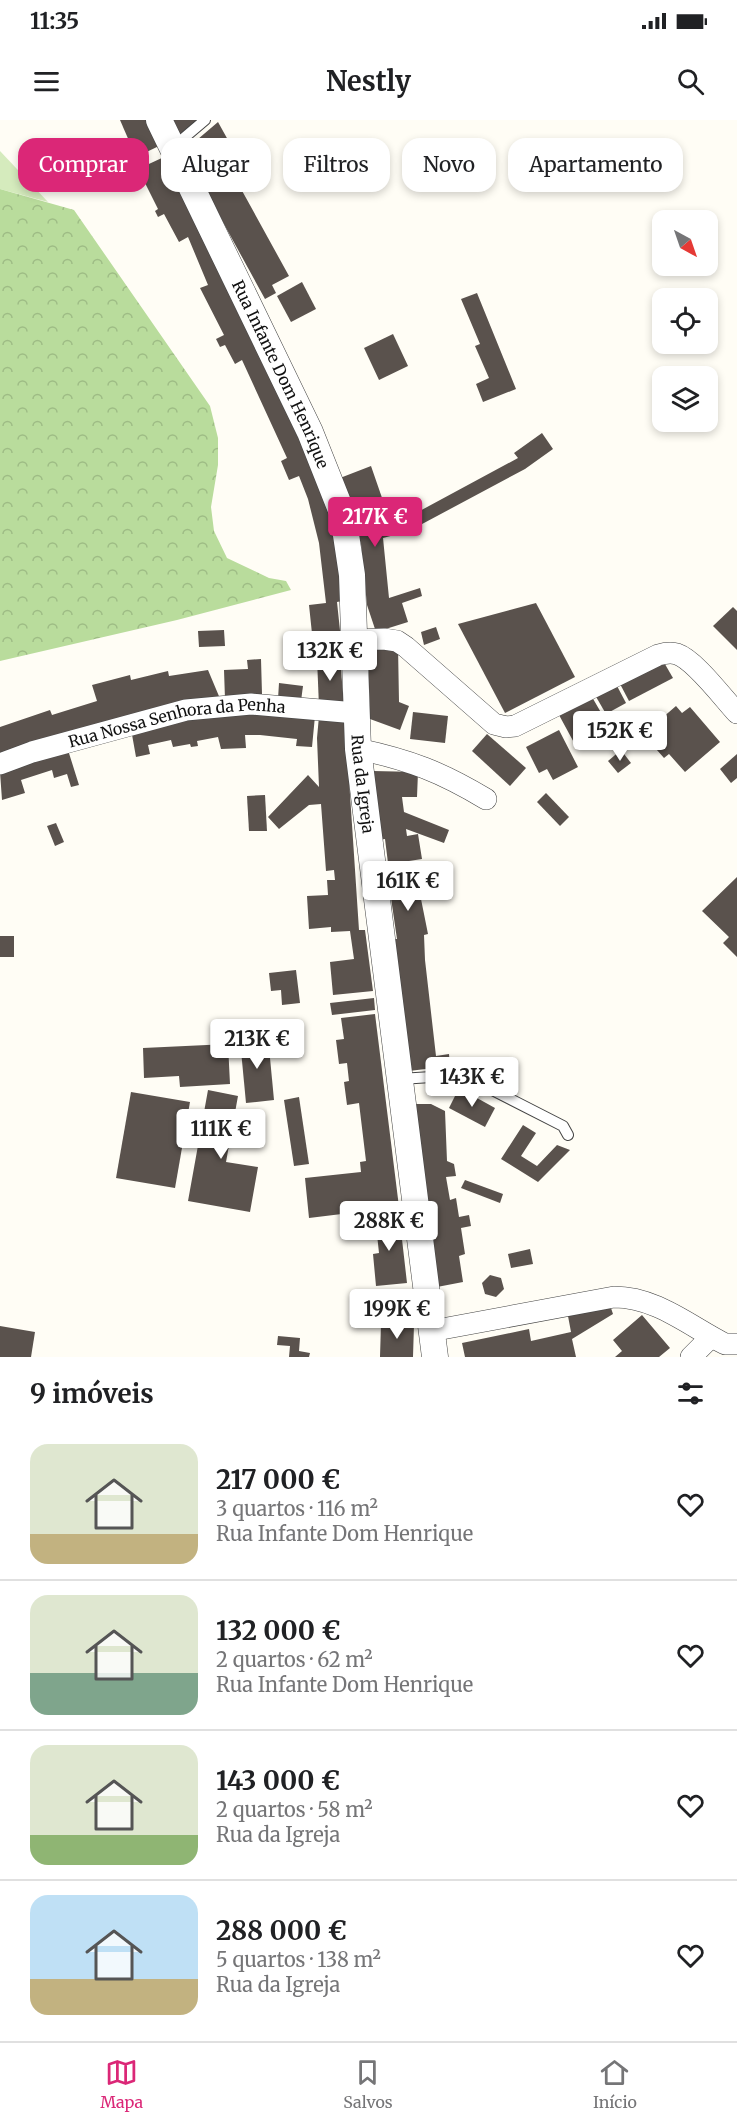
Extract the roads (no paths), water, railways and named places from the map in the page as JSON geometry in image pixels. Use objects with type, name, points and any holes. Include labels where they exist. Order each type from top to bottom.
[{"type":"street","name":"Rua Infante Dom Henrique","points":[[159,120],[167,138]]},
{"type":"street","name":"Rua Infante Dom Henrique","points":[[195,192],[329,475],[343,515],[349,543],[356,713]]},
{"type":"street","points":[[354,640],[397,641],[495,724],[506,727],[515,726],[658,655],[671,652],[680,654],[737,713]]},
{"type":"street","name":"Rua Nossa Senhora da Penha","points":[[0,764],[32,752],[186,710],[251,705],[356,713]]},
{"type":"street","name":"Rua da Igreja","points":[[356,713],[358,749],[435,1357]]},
{"type":"street","points":[[358,749],[403,758],[446,775],[486,799]]},
{"type":"street","points":[[431,1331],[614,1297],[633,1297],[657,1306],[724,1342]]},
{"type":"street","points":[[691,1357],[724,1342]]},
{"type":"lane","points":[[184,138],[205,120]]},
{"type":"lane","points":[[400,1080],[463,1075],[563,1126],[568,1135]]}]
